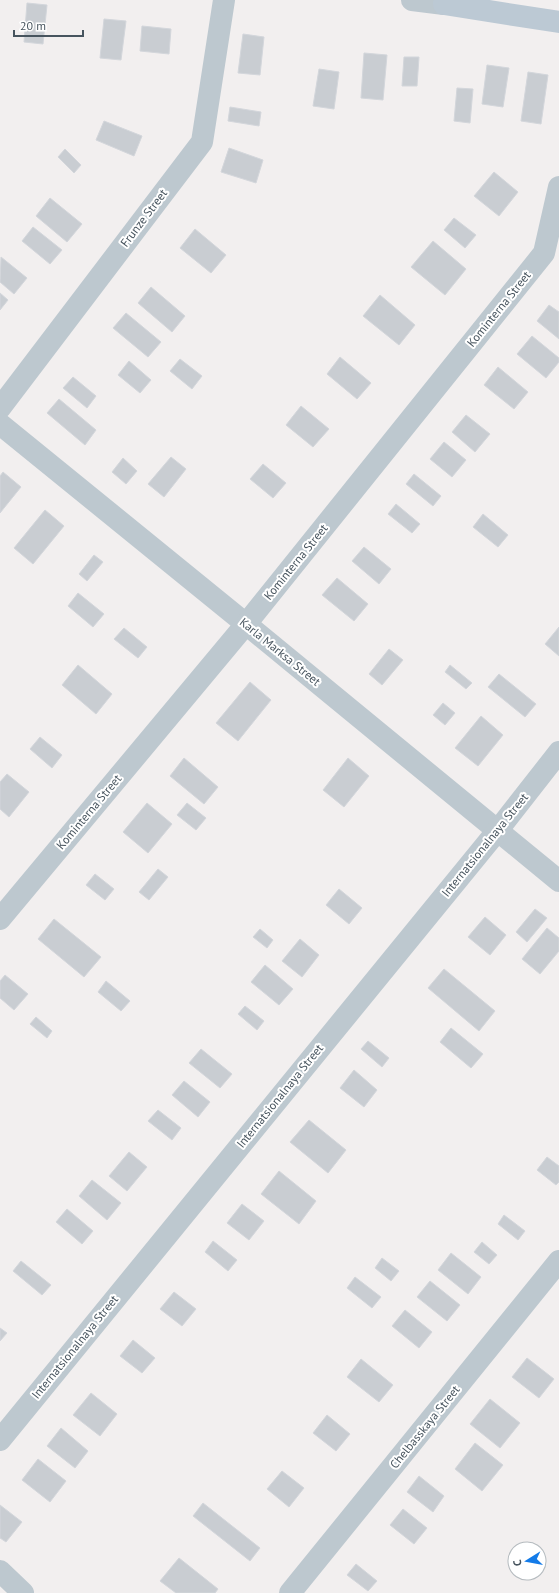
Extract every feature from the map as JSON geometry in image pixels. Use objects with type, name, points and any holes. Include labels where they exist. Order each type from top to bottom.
[{"type":"main road","points":[[444,2],[559,22]]},
{"type":"street","name":"Frunze Street","points":[[0,408],[202,142],[224,0]]},
{"type":"street","points":[[412,0],[444,2]]},
{"type":"street","name":"Kominterna Street","points":[[0,919],[246,624],[544,253],[559,187]]},
{"type":"street","name":"Karla Marksa Street","points":[[0,424],[559,881]]},
{"type":"street","name":"Internatsionalnaya Street","points":[[0,1440],[498,830],[559,752]]},
{"type":"street","name":"Chelbasskaya Street","points":[[290,1593],[559,1261]]},
{"type":"street","points":[[0,1571],[24,1593]]},
{"type":"building","points":[[27,3],[47,5],[43,44],[24,42]]},
{"type":"building","points":[[104,19],[126,21],[121,60],[100,58]]},
{"type":"building","points":[[142,26],[171,29],[169,54],[140,51]]},
{"type":"building","points":[[243,34],[264,37],[260,75],[238,73]]},
{"type":"building","points":[[364,53],[387,55],[383,100],[361,98]]},
{"type":"building","points":[[404,57],[419,57],[417,86],[402,86]]},
{"type":"building","points":[[487,65],[509,68],[503,107],[482,104]]},
{"type":"building","points":[[319,69],[339,72],[334,109],[313,106]]},
{"type":"building","points":[[528,72],[548,75],[541,124],[521,121]]},
{"type":"building","points":[[457,88],[473,89],[470,123],[454,121]]},
{"type":"building","points":[[230,107],[261,112],[259,126],[228,121]]},
{"type":"building","points":[[104,121],[142,136],[134,156],[96,140]]},
{"type":"building","points":[[229,148],[263,160],[256,183],[221,172]]},
{"type":"building","points":[[65,149],[81,165],[74,173],[58,157]]},
{"type":"building","points":[[494,172],[518,192],[499,216],[474,196]]},
{"type":"building","points":[[50,198],[82,224],[67,242],[36,216]]},
{"type":"building","points":[[454,218],[476,235],[465,248],[444,230]]},
{"type":"building","points":[[33,227],[62,250],[50,264],[22,241]]},
{"type":"building","points":[[195,229],[226,255],[211,273],[180,248]]},
{"type":"building","points":[[433,241],[466,269],[445,295],[411,267]]},
{"type":"building","points":[[1,257],[27,278],[14,294],[0,282]]},
{"type":"building","points":[[151,287],[185,316],[172,332],[138,303]]},
{"type":"building","points":[[0,293],[8,300],[0,310]]},
{"type":"building","points":[[380,295],[415,325],[399,345],[363,316]]},
{"type":"building","points":[[549,305],[559,312],[559,339],[537,321]]},
{"type":"building","points":[[126,313],[161,342],[148,357],[113,328]]},
{"type":"building","points":[[532,336],[559,358],[559,362],[546,378],[517,354]]},
{"type":"building","points":[[340,357],[371,383],[357,399],[327,374]]},
{"type":"building","points":[[180,359],[202,376],[192,389],[170,371]]},
{"type":"building","points":[[129,361],[151,380],[140,393],[118,375]]},
{"type":"building","points":[[498,367],[528,392],[514,409],[484,385]]},
{"type":"building","points":[[73,377],[96,396],[87,408],[63,388]]},
{"type":"building","points":[[59,399],[96,430],[85,445],[47,413]]},
{"type":"building","points":[[301,406],[329,429],[313,447],[286,425]]},
{"type":"building","points":[[466,415],[490,434],[475,452],[452,432]]},
{"type":"building","points":[[444,442],[466,460],[452,477],[430,459]]},
{"type":"building","points":[[171,457],[186,469],[164,497],[148,484]]},
{"type":"building","points":[[123,458],[137,471],[126,484],[112,472]]},
{"type":"building","points":[[263,464],[286,483],[273,498],[250,479]]},
{"type":"building","points":[[3,472],[21,487],[0,513],[0,476]]},
{"type":"building","points":[[414,474],[441,496],[433,506],[406,484]]},
{"type":"building","points":[[396,504],[420,524],[412,533],[388,514]]},
{"type":"building","points":[[45,510],[64,526],[33,564],[14,548]]},
{"type":"building","points":[[483,514],[508,535],[498,547],[473,527]]},
{"type":"building","points":[[364,547],[391,569],[379,584],[352,561]]},
{"type":"building","points":[[94,555],[103,562],[87,581],[79,574]]},
{"type":"building","points":[[337,578],[368,604],[354,621],[322,595]]},
{"type":"building","points":[[78,593],[104,614],[93,627],[68,606]]},
{"type":"building","points":[[559,627],[559,656],[545,644]]},
{"type":"building","points":[[124,628],[147,647],[138,658],[114,639]]},
{"type":"building","points":[[389,649],[403,660],[382,685],[369,674]]},
{"type":"building","points":[[78,665],[112,694],[96,714],[62,685]]},
{"type":"building","points":[[450,665],[472,683],[466,689],[445,672]]},
{"type":"building","points":[[499,674],[536,704],[525,717],[488,687]]},
{"type":"building","points":[[250,682],[271,700],[238,741],[216,723]]},
{"type":"building","points":[[443,703],[455,713],[445,725],[433,715]]},
{"type":"building","points":[[481,716],[503,735],[478,766],[455,748]]},
{"type":"building","points":[[40,737],[62,755],[52,768],[30,749]]},
{"type":"building","points":[[184,758],[218,787],[204,804],[170,776]]},
{"type":"building","points":[[348,758],[369,776],[344,807],[323,790]]},
{"type":"building","points":[[7,774],[29,792],[9,817],[0,809],[0,782]]},
{"type":"building","points":[[147,803],[172,824],[148,853],[123,832]]},
{"type":"building","points":[[187,803],[206,818],[196,830],[177,815]]},
{"type":"building","points":[[158,869],[168,877],[149,900],[139,892]]},
{"type":"building","points":[[95,874],[114,889],[105,900],[86,885]]},
{"type":"building","points":[[339,889],[362,908],[349,924],[326,905]]},
{"type":"building","points":[[535,909],[547,918],[527,942],[516,932]]},
{"type":"building","points":[[485,917],[506,935],[490,955],[468,937]]},
{"type":"building","points":[[54,919],[101,957],[84,977],[38,939]]},
{"type":"building","points":[[547,928],[559,938],[559,951],[540,974],[522,959]]},
{"type":"building","points":[[260,929],[273,940],[267,948],[253,937]]},
{"type":"building","points":[[300,939],[319,955],[302,977],[282,961]]},
{"type":"building","points":[[265,965],[293,989],[279,1005],[251,982]]},
{"type":"building","points":[[444,969],[495,1011],[479,1031],[428,988]]},
{"type":"building","points":[[5,975],[28,994],[14,1010],[0,998],[0,981]]},
{"type":"building","points":[[106,981],[130,1001],[121,1011],[98,992]]},
{"type":"building","points":[[245,1006],[264,1021],[257,1030],[238,1014]]},
{"type":"building","points":[[36,1017],[52,1031],[47,1038],[30,1024]]},
{"type":"building","points":[[451,1028],[483,1054],[471,1068],[440,1042]]},
{"type":"building","points":[[368,1041],[389,1058],[382,1067],[361,1049]]},
{"type":"building","points":[[201,1049],[232,1074],[220,1088],[189,1063]]},
{"type":"building","points":[[354,1070],[377,1090],[364,1107],[340,1088]]},
{"type":"building","points":[[184,1081],[210,1102],[198,1117],[172,1095]]},
{"type":"building","points":[[158,1110],[181,1128],[172,1140],[148,1121]]},
{"type":"building","points":[[309,1120],[346,1150],[328,1173],[290,1142]]},
{"type":"building","points":[[129,1152],[147,1167],[127,1191],[109,1176]]},
{"type":"building","points":[[547,1157],[559,1166],[559,1182],[556,1185],[537,1170]]},
{"type":"building","points":[[279,1171],[316,1201],[299,1224],[261,1194]]},
{"type":"building","points":[[92,1180],[121,1203],[107,1220],[79,1196]]},
{"type":"building","points":[[242,1204],[264,1221],[249,1240],[227,1223]]},
{"type":"building","points":[[67,1209],[93,1231],[82,1244],[56,1222]]},
{"type":"building","points":[[504,1215],[525,1231],[518,1240],[498,1224]]},
{"type":"building","points":[[213,1241],[237,1260],[228,1271],[205,1252]]},
{"type":"building","points":[[482,1242],[497,1255],[489,1264],[474,1252]]},
{"type":"building","points":[[451,1253],[481,1277],[468,1294],[438,1270]]},
{"type":"building","points":[[382,1258],[399,1271],[391,1281],[375,1268]]},
{"type":"building","points":[[21,1261],[51,1285],[42,1295],[13,1271]]},
{"type":"building","points":[[355,1277],[381,1297],[372,1308],[347,1288]]},
{"type":"building","points":[[430,1281],[460,1305],[447,1321],[417,1297]]},
{"type":"building","points":[[174,1292],[196,1309],[182,1326],[160,1309]]},
{"type":"building","points":[[405,1310],[432,1332],[419,1348],[392,1326]]},
{"type":"building","points":[[0,1328],[7,1333],[0,1341]]},
{"type":"building","points":[[133,1340],[155,1358],[142,1373],[120,1356]]},
{"type":"building","points":[[527,1358],[554,1379],[539,1398],[512,1377]]},
{"type":"building","points":[[361,1359],[393,1385],[379,1402],[347,1377]]},
{"type":"building","points":[[91,1393],[117,1414],[100,1436],[73,1415]]},
{"type":"building","points":[[490,1399],[520,1423],[500,1448],[470,1424]]},
{"type":"building","points":[[327,1415],[350,1434],[336,1451],[313,1433]]},
{"type":"building","points":[[61,1428],[88,1451],[75,1468],[47,1446]]},
{"type":"building","points":[[475,1443],[503,1465],[482,1491],[455,1469]]},
{"type":"building","points":[[38,1459],[66,1481],[50,1502],[22,1480]]},
{"type":"building","points":[[282,1471],[304,1488],[289,1507],[267,1489]]},
{"type":"building","points":[[419,1476],[444,1496],[433,1512],[407,1492]]},
{"type":"building","points":[[203,1503],[260,1548],[250,1561],[193,1516]]},
{"type":"building","points":[[0,1505],[22,1522],[6,1542],[0,1538]]},
{"type":"building","points":[[403,1509],[427,1528],[414,1544],[390,1525]]},
{"type":"building","points":[[179,1558],[218,1589],[215,1593],[176,1593],[160,1581]]},
{"type":"building","points":[[356,1564],[377,1581],[368,1591],[347,1575]]}]
